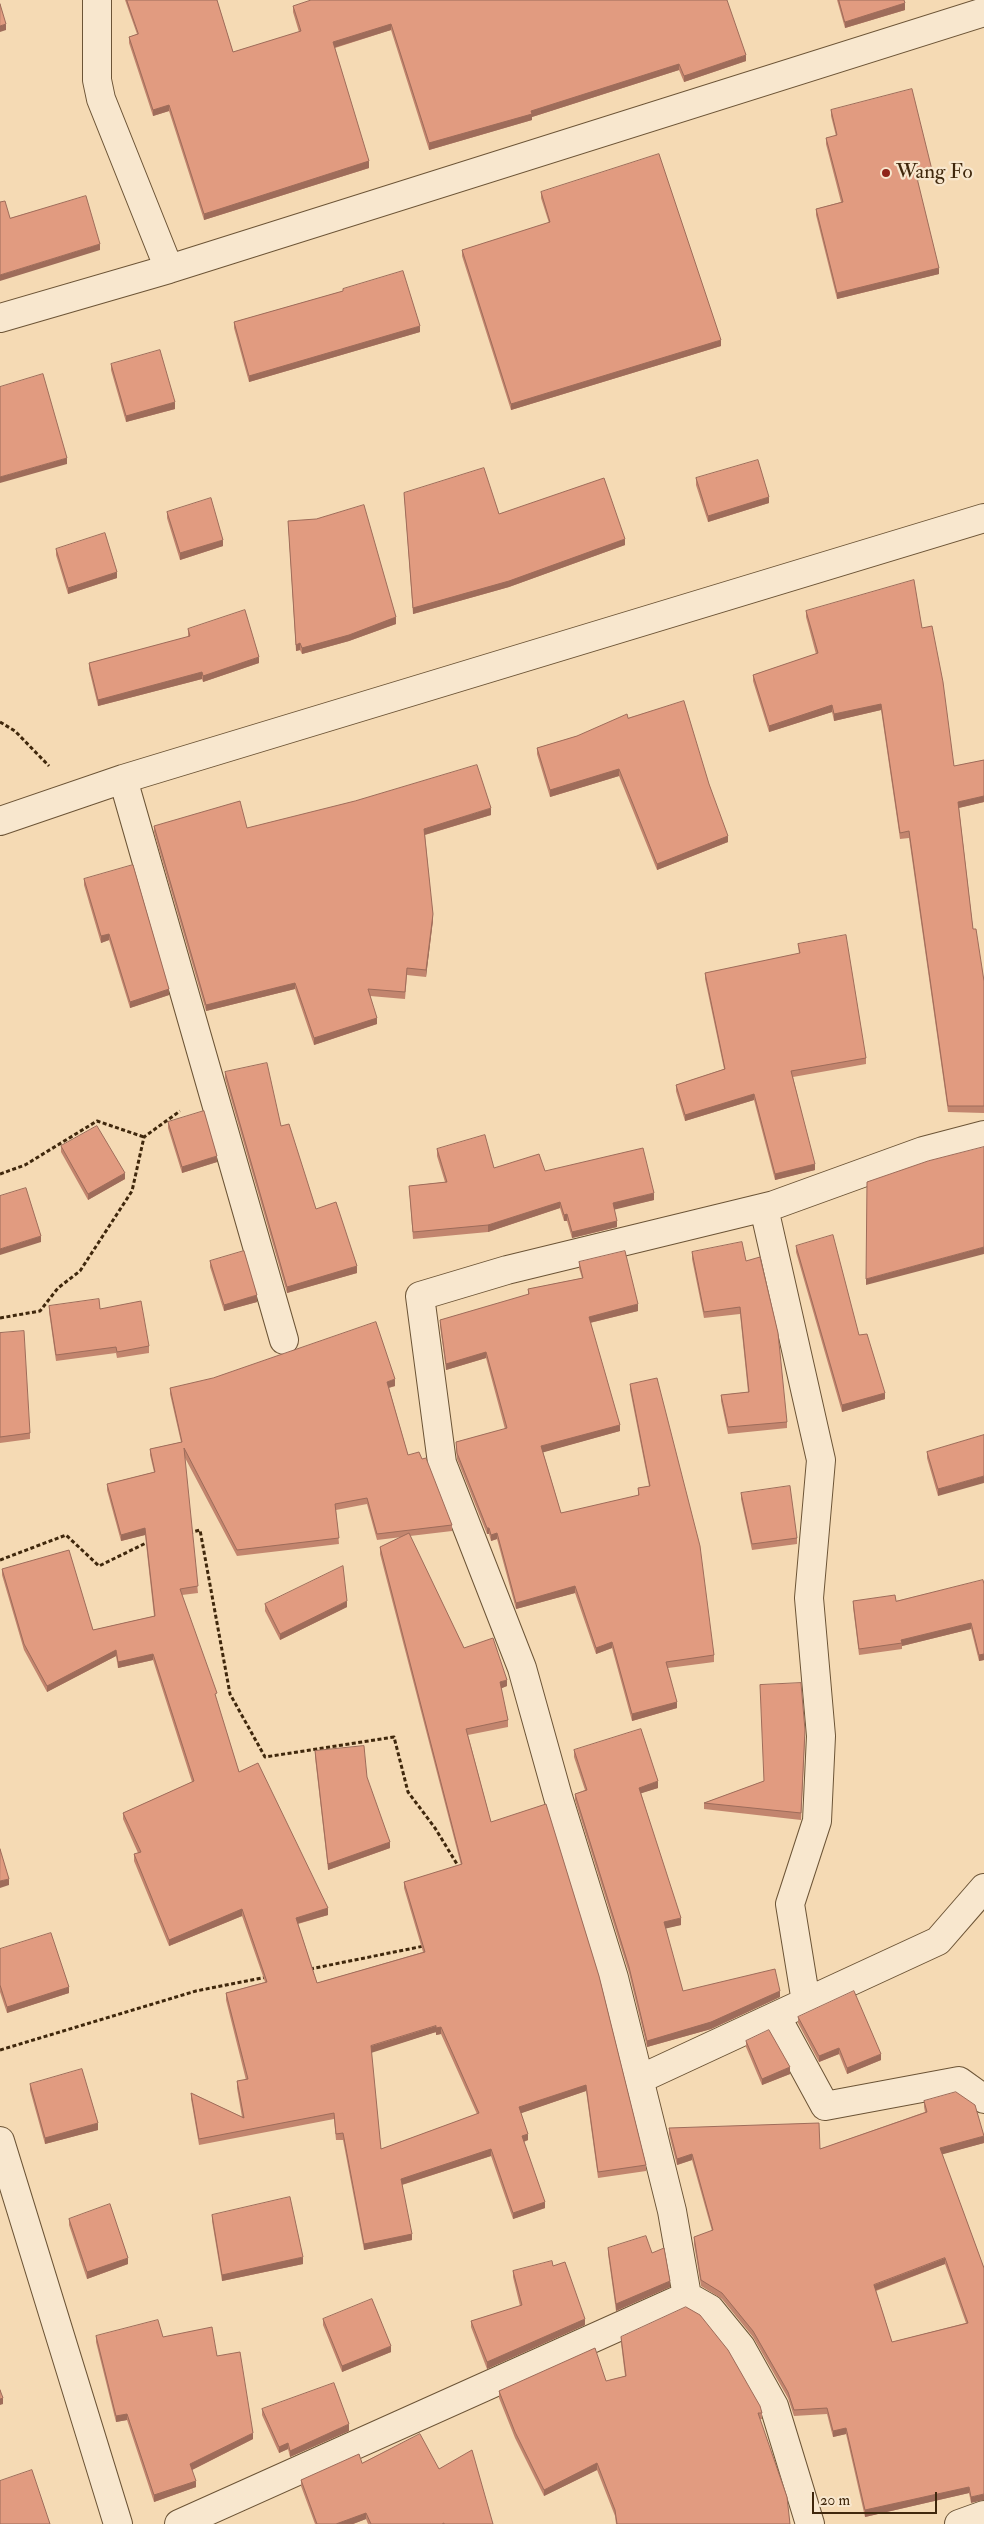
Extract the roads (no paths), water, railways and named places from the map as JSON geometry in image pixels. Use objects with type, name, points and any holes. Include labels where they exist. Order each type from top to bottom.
[{"type":"street","points":[[97,0],[97,80],[101,99],[169,269]]},
{"type":"street","points":[[0,318],[169,269],[984,12]]},
{"type":"street","points":[[0,821],[123,779],[984,518]]},
{"type":"street","points":[[123,779],[284,1340]]},
{"type":"street","points":[[687,2296],[672,2211],[614,1978],[558,1797],[522,1668],[442,1463],[420,1296],[507,1270],[764,1208],[923,1151],[984,1135]]},
{"type":"street","points":[[764,1208],[821,1460],[809,1598],[821,1736],[817,1821],[790,1904],[806,2002]]},
{"type":"street","points":[[640,2079],[938,1941],[984,1888]]},
{"type":"street","points":[[776,2016],[825,2106],[959,2081],[984,2099]]},
{"type":"street","points":[[0,2141],[118,2524]]},
{"type":"street","points":[[179,2524],[687,2296]]},
{"type":"street","points":[[687,2296],[710,2309],[741,2347],[774,2406],[810,2524]]},
{"type":"street","points":[[959,2524],[984,2515]]},
{"type":"place","name":"Wang Fo","points":[[886,173]]}]
